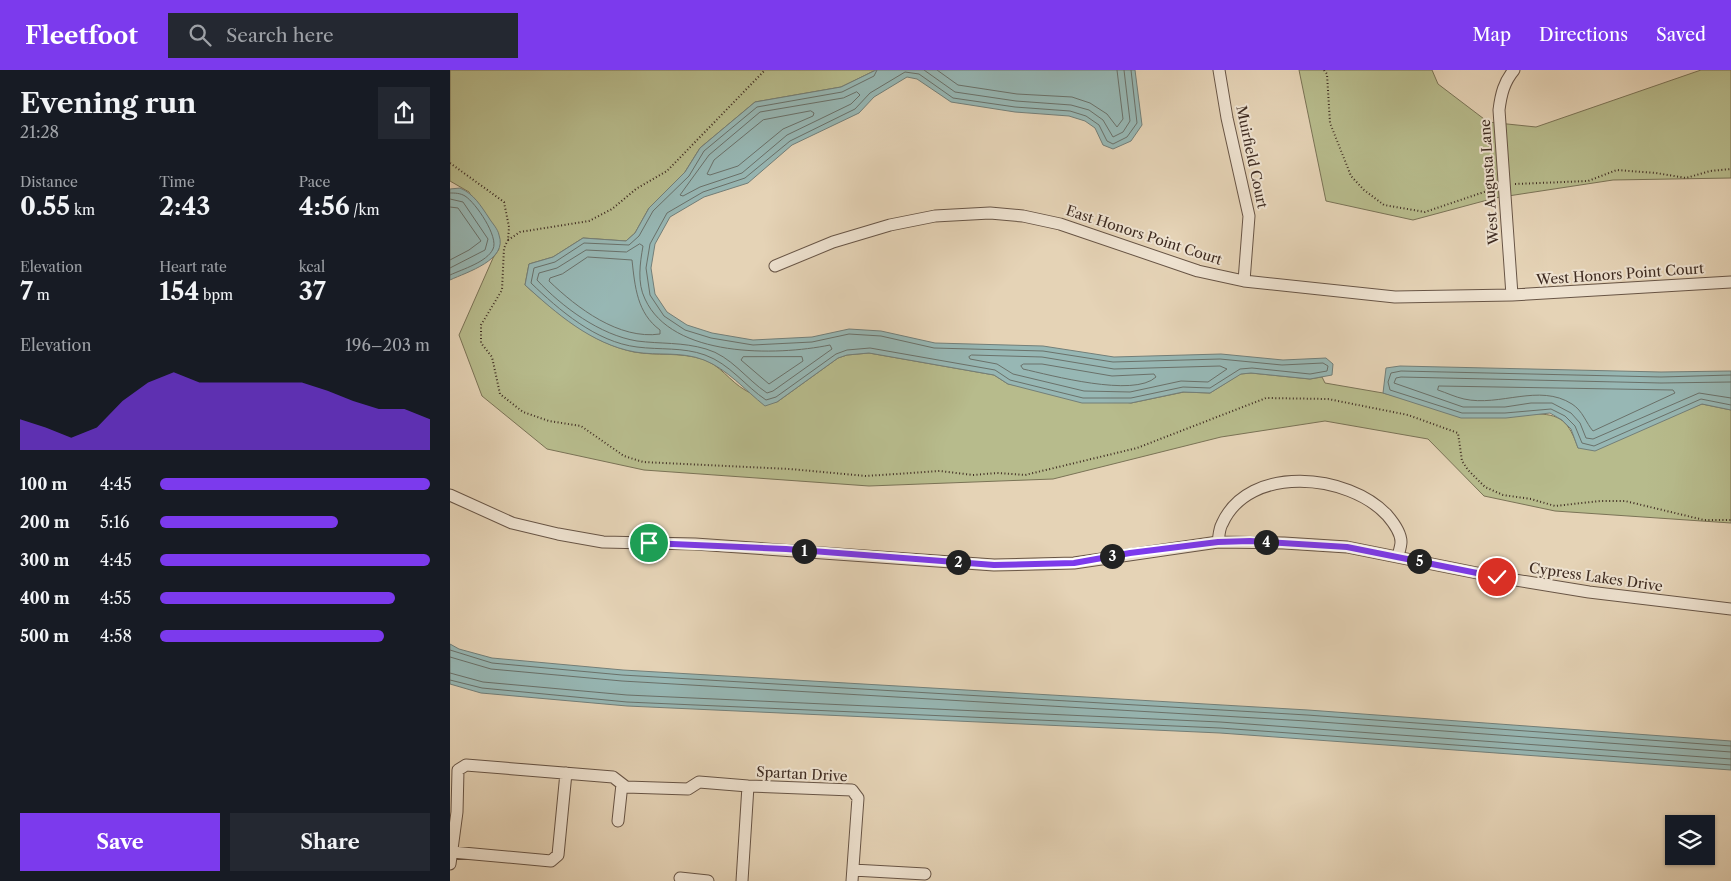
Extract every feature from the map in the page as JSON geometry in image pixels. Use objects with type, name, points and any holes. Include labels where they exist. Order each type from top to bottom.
[{"type":"street","name":"Muirfield Court","points":[[1219,70],[1227,118],[1249,216],[1244,281]]},
{"type":"street","name":"West Augusta Lane","points":[[1512,296],[1499,110],[1501,93],[1507,78],[1514,70]]},
{"type":"street","name":"East Honors Point Court","points":[[775,266],[833,242],[890,225],[935,216],[990,213],[1023,216],[1060,224],[1198,271],[1244,281],[1395,297],[1512,296]]},
{"type":"street","name":"West Honors Point Court","points":[[1512,296],[1731,282]]},
{"type":"street","points":[[1218,542],[1222,524],[1232,508],[1246,496],[1271,485],[1298,481],[1325,482],[1348,489],[1376,504],[1394,523],[1401,540],[1398,556]]},
{"type":"street","name":"Cypress Lakes Drive","points":[[450,494],[512,522],[558,534],[603,542],[695,544],[994,565],[1074,563],[1130,553],[1218,542],[1250,541],[1347,547],[1497,577],[1588,592],[1731,609]]},
{"type":"street","name":"Spartan Drive","points":[[450,864],[458,770],[466,765],[613,777],[626,787],[688,788],[699,782],[852,790],[858,798],[852,876]]},
{"type":"street","points":[[452,852],[550,861],[558,855],[566,773]]},
{"type":"street","points":[[618,821],[622,784]]},
{"type":"street","name":"Spartan Drive","points":[[742,881],[748,786]]},
{"type":"street","points":[[852,876],[925,874]]},
{"type":"street","points":[[680,880],[708,881]]},
{"type":"path","points":[[508,240],[520,232],[589,221],[612,209],[636,189],[667,171],[765,70]]},
{"type":"path","points":[[450,163],[504,202],[509,228],[508,240],[504,248],[502,290],[480,325],[481,343],[492,357],[500,394],[523,412],[549,421],[581,426],[624,456],[643,462],[790,469],[866,476],[940,471],[973,475],[997,473],[1025,475],[1137,448],[1266,398],[1328,399],[1408,415],[1450,428],[1458,433],[1462,461],[1468,470],[1485,487],[1503,495],[1532,499],[1555,506],[1600,501],[1625,501],[1704,520],[1731,520]]},
{"type":"green space","points":[[450,70],[876,70],[841,87],[755,102],[700,148],[685,172],[649,208],[635,233],[626,241],[583,238],[553,257],[529,264],[525,285],[575,326],[618,348],[634,352],[702,359],[720,369],[739,386],[749,392],[777,402],[838,358],[847,355],[869,353],[994,375],[1008,384],[1131,403],[1184,392],[1210,393],[1240,374],[1251,373],[1310,379],[1322,377],[1325,383],[1383,393],[1413,401],[1550,415],[1557,417],[1567,426],[1578,448],[1702,404],[1731,410],[1731,523],[1555,511],[1484,496],[1428,439],[1325,421],[1221,437],[1053,479],[869,486],[644,470],[547,449],[482,396],[459,335],[493,258],[499,249],[469,192],[450,181]]},
{"type":"green space","points":[[1299,70],[1432,70],[1438,84],[1488,122],[1536,127],[1701,70],[1731,70],[1731,178],[1613,180],[1495,198],[1413,220],[1326,201]]},
{"type":"water","points":[[876,70],[1135,70],[1142,125],[1131,141],[1113,149],[1103,145],[1095,128],[1085,121],[1069,116],[1015,112],[951,102],[917,79],[907,77],[874,97],[859,113],[792,145],[748,183],[704,197],[670,217],[655,244],[651,268],[655,294],[667,312],[687,325],[712,333],[753,340],[812,337],[849,329],[881,331],[935,343],[1043,346],[1114,357],[1221,354],[1283,360],[1326,358],[1333,364],[1332,375],[1310,379],[1251,373],[1241,374],[1210,393],[1183,392],[1131,403],[1082,403],[1008,384],[994,375],[869,353],[847,355],[838,358],[777,402],[765,406],[728,374],[704,360],[687,356],[635,352],[619,348],[589,335],[549,306],[525,285],[529,264],[553,257],[583,238],[626,241],[635,233],[649,208],[685,172],[700,148],[755,102],[841,87]]},
{"type":"water","points":[[460,188],[473,197],[480,205],[497,231],[500,244],[498,251],[484,264],[450,280],[450,189]]},
{"type":"water","points":[[1400,366],[1661,372],[1731,371],[1731,410],[1702,404],[1595,451],[1578,448],[1571,429],[1562,420],[1550,413],[1506,418],[1461,418],[1383,393],[1386,368]]},
{"type":"water","points":[[450,644],[459,649],[492,658],[623,670],[1308,710],[1731,741],[1731,770],[1220,733],[627,706],[481,693],[450,684]]},
{"type":"route","points":[[649,543],[786,549],[994,565],[1074,563],[1130,553],[1218,542],[1250,541],[1347,547],[1497,577]]}]
